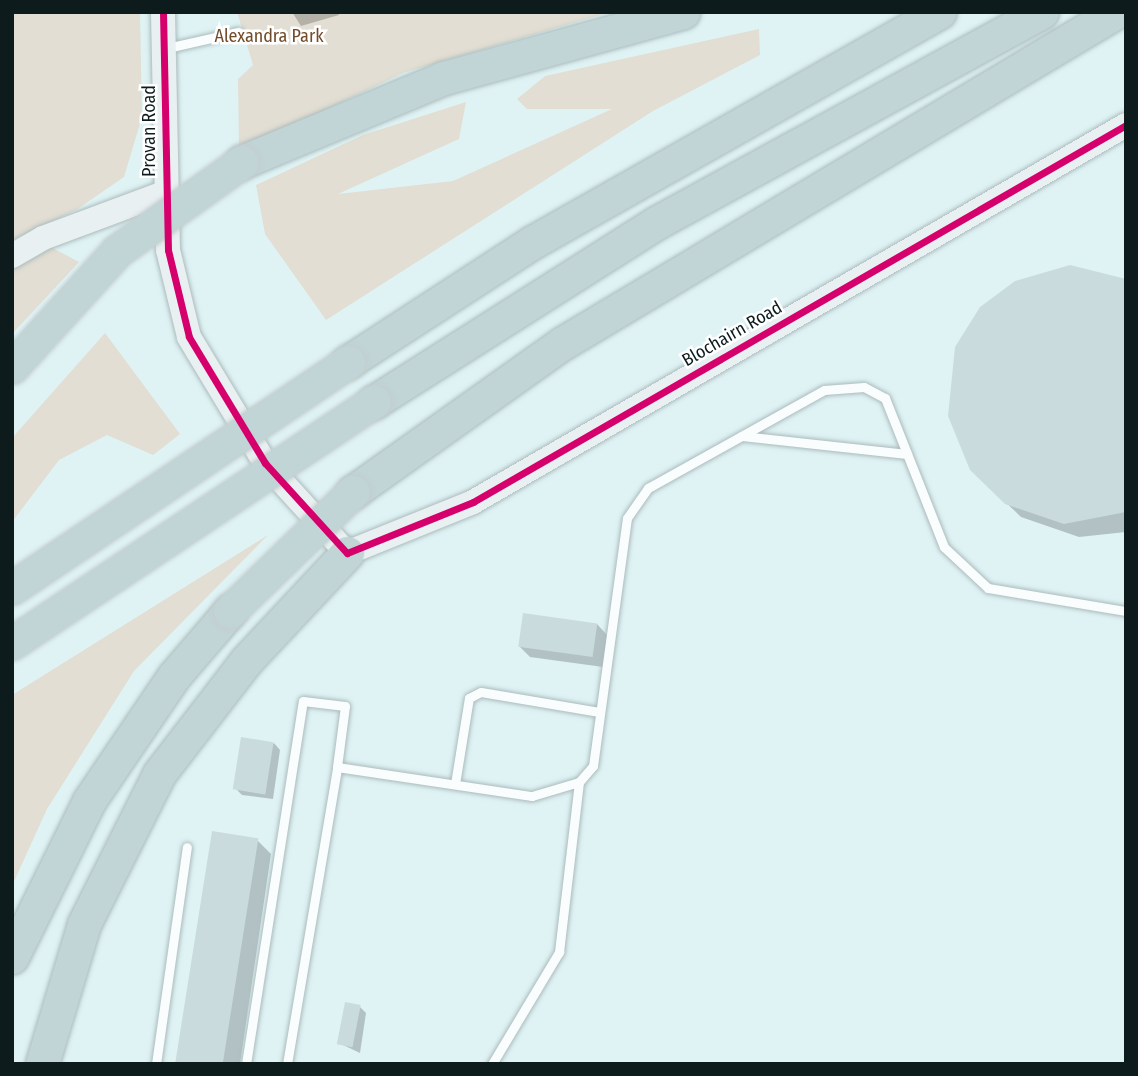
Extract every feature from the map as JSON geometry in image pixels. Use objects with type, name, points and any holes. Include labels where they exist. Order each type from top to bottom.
[{"type":"highway","points":[[12,367],[117,251],[242,162],[444,78],[683,12]]},
{"type":"highway","points":[[12,587],[533,242],[939,12]]},
{"type":"highway","points":[[12,643],[374,402],[656,223],[1042,12]]},
{"type":"highway","points":[[12,957],[89,801],[174,676],[230,611],[353,492],[563,343],[1116,12]]},
{"type":"highway","points":[[41,1064],[84,924],[159,774],[246,661],[346,553]]},
{"type":"street","name":"Provan Road","points":[[163,12],[164,193],[168,250],[190,337],[265,463],[346,553]]},
{"type":"street","name":"Blochairn Road","points":[[346,553],[473,502],[1126,125]]},
{"type":"street","points":[[12,256],[43,237],[164,193]]},
{"type":"lane","points":[[165,48],[239,32]]},
{"type":"lane","points":[[337,767],[532,796],[579,782],[593,766],[628,518],[648,488],[824,390],[864,387],[885,398],[944,547],[988,588],[1126,611]]},
{"type":"lane","points":[[740,436],[907,454]]},
{"type":"lane","points":[[455,784],[469,698],[481,692],[599,712]]},
{"type":"lane","points":[[246,1064],[303,701],[345,706],[287,1064]]},
{"type":"lane","points":[[492,1064],[559,952],[579,782]]},
{"type":"lane","points":[[156,1064],[187,847]]},
{"type":"green space","points":[[12,12],[140,12],[142,117],[124,177],[76,210],[12,240]]},
{"type":"green space","name":"Alexandra Park","points":[[237,12],[610,12],[403,73],[239,151],[238,79],[253,65]]},
{"type":"green space","points":[[759,29],[760,55],[653,111],[326,320],[265,234],[256,185],[363,135],[466,102],[459,139],[338,194],[453,181],[612,109],[527,109],[517,99],[545,76]]},
{"type":"green space","points":[[49,246],[79,262],[12,334],[12,266]]},
{"type":"green space","points":[[105,333],[180,434],[153,455],[107,435],[59,460],[12,522],[12,438]]},
{"type":"green space","points":[[268,535],[134,671],[47,809],[12,886],[12,695]]},
{"type":"building","points":[[1070,265],[1126,279],[1126,512],[1064,524],[1005,504],[970,470],[948,416],[955,347],[980,307],[1015,281]]},
{"type":"building","points":[[523,613],[597,623],[593,657],[518,647]]},
{"type":"building","points":[[241,737],[274,742],[265,795],[233,789]]},
{"type":"building","points":[[212,831],[258,838],[223,1064],[175,1064]]},
{"type":"building","points":[[345,1002],[361,1005],[353,1047],[337,1044]]},
{"type":"cycle path","points":[[163,12],[168,250],[189,337],[265,463],[347,553],[473,502],[1126,125]]}]
